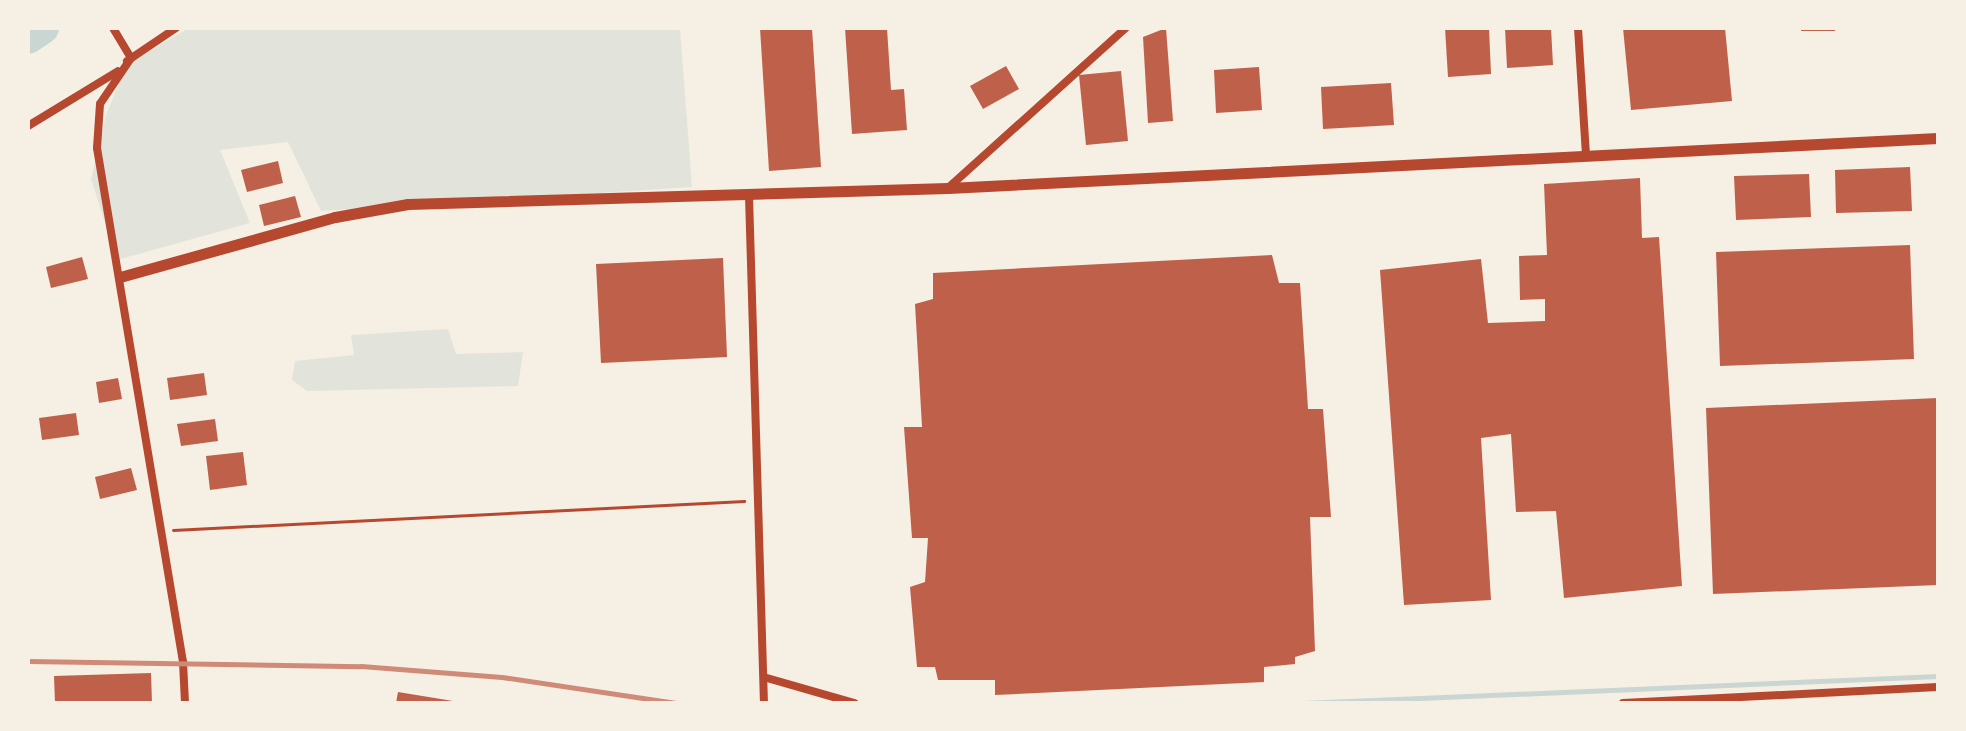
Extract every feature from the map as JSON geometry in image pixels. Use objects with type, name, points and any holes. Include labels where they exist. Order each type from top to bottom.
[{"type":"street","points":[[113,28],[131,58]]},
{"type":"street","points":[[28,126],[114,74],[131,58],[176,28]]},
{"type":"street","points":[[948,188],[1126,28]]},
{"type":"street","points":[[1578,28],[1586,155]]},
{"type":"street","points":[[131,58],[100,104],[97,148],[120,277],[185,703]]},
{"type":"street","points":[[120,277],[335,217],[408,204],[948,188],[1938,138]]},
{"type":"street","points":[[749,196],[767,678],[764,703]]},
{"type":"street","points":[[767,678],[854,703]]},
{"type":"street","points":[[1623,703],[1938,687]]},
{"type":"path","points":[[160,531],[760,500]]},
{"type":"shaded area","points":[[189,28],[680,28],[692,187],[321,211],[288,142],[220,150],[250,223],[117,260],[91,179],[106,115],[126,65]]},
{"type":"shaded area","points":[[448,329],[456,354],[523,352],[518,386],[307,391],[292,380],[295,361],[354,355],[351,335]]},
{"type":"building","points":[[760,28],[812,28],[821,167],[769,171]]},
{"type":"building","points":[[845,28],[887,28],[891,90],[904,89],[907,130],[852,134]]},
{"type":"building","points":[[1166,28],[1173,121],[1148,123],[1143,37]]},
{"type":"building","points":[[1445,28],[1489,28],[1491,74],[1448,77]]},
{"type":"building","points":[[1505,28],[1551,28],[1553,65],[1507,68]]},
{"type":"building","points":[[1623,28],[1725,28],[1732,101],[1631,110]]},
{"type":"building","points":[[1801,28],[1835,28],[1835,31],[1801,31]]},
{"type":"building","points":[[1006,66],[1019,89],[983,109],[970,86]]},
{"type":"building","points":[[1259,67],[1262,110],[1216,113],[1214,70]]},
{"type":"building","points":[[1121,71],[1128,141],[1086,145],[1079,75]]},
{"type":"building","points":[[1391,83],[1394,125],[1323,129],[1321,87]]},
{"type":"building","points":[[278,161],[283,183],[247,192],[241,170]]},
{"type":"building","points":[[1910,167],[1912,211],[1836,213],[1835,170]]},
{"type":"building","points":[[1809,174],[1811,217],[1736,220],[1734,176]]},
{"type":"building","points":[[1640,178],[1642,238],[1659,237],[1682,586],[1564,598],[1556,511],[1516,512],[1511,434],[1481,438],[1491,600],[1404,605],[1380,270],[1481,259],[1488,323],[1545,321],[1545,299],[1520,300],[1519,256],[1547,255],[1544,184]]},
{"type":"building","points":[[295,196],[301,217],[264,226],[259,205]]},
{"type":"building","points":[[1910,245],[1914,359],[1720,366],[1716,252]]},
{"type":"building","points":[[1272,255],[1279,283],[1300,283],[1308,409],[1323,409],[1331,517],[1310,517],[1315,651],[1295,657],[1295,664],[1264,667],[1264,682],[995,695],[995,680],[938,680],[935,667],[917,667],[910,587],[925,582],[928,538],[912,538],[904,427],[922,427],[915,304],[933,299],[933,273]]},
{"type":"building","points":[[82,257],[88,279],[51,288],[46,267]]},
{"type":"building","points":[[723,258],[727,357],[601,363],[596,264]]},
{"type":"building","points":[[204,373],[207,395],[170,400],[167,378]]},
{"type":"building","points":[[118,378],[122,399],[99,403],[96,382]]},
{"type":"building","points":[[1938,398],[1938,585],[1713,594],[1706,408]]},
{"type":"building","points":[[76,413],[79,435],[42,440],[39,418]]},
{"type":"building","points":[[215,419],[218,441],[181,446],[177,424]]},
{"type":"building","points":[[243,452],[247,485],[210,490],[206,456]]},
{"type":"building","points":[[131,468],[137,490],[100,499],[95,477]]},
{"type":"building","points":[[151,673],[152,703],[55,703],[54,676]]},
{"type":"building","points":[[398,692],[453,701],[453,703],[396,703]]},
{"type":"waterway","points":[[28,38],[43,28]]},
{"type":"waterway","points":[[1303,703],[1938,676]]},
{"type":"railway","points":[[28,661],[361,666],[502,677],[676,703]]}]
